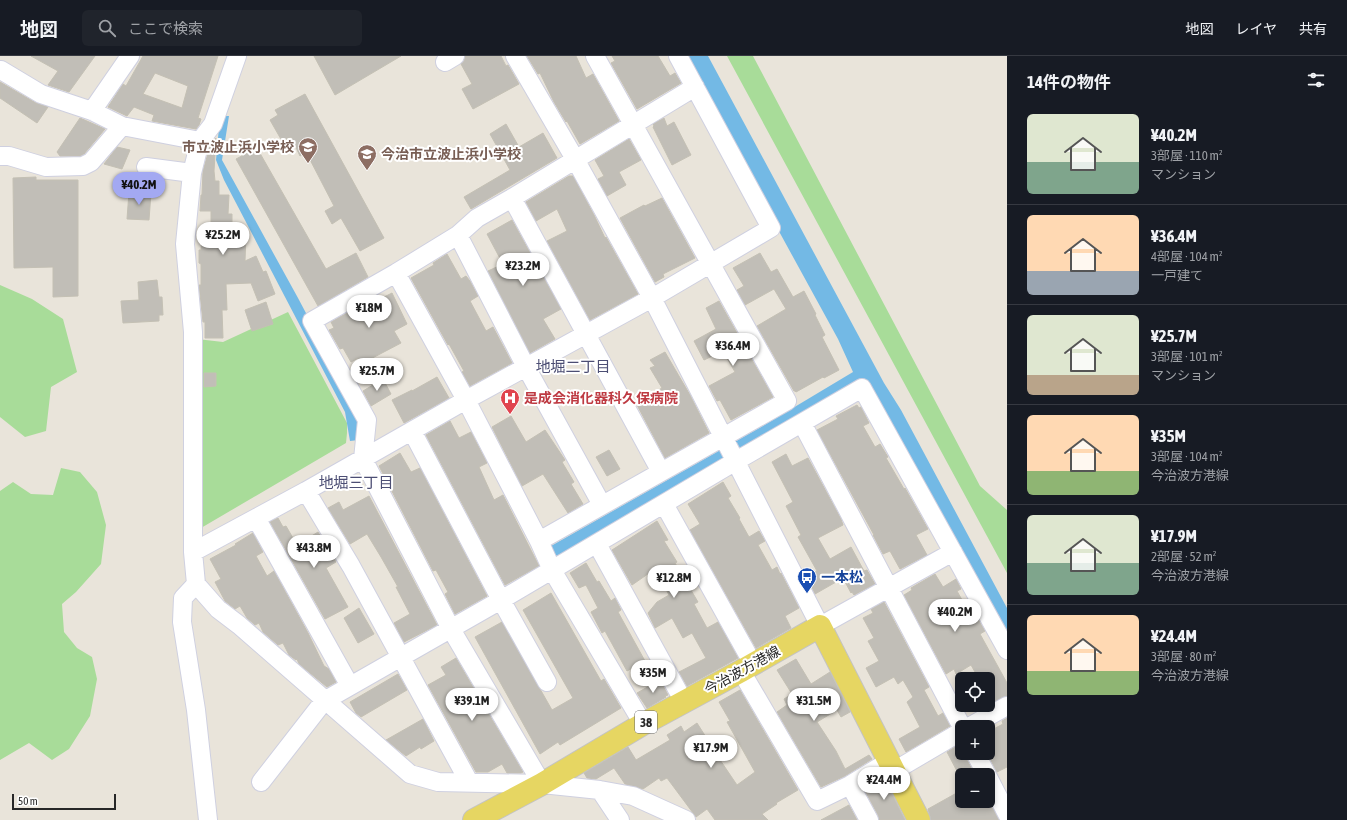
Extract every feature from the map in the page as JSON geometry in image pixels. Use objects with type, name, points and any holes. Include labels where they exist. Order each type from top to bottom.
[{"type":"main road","name":"今治波方港線","points":[[474,820],[542,784],[643,724],[747,668],[820,626]]},
{"type":"main road","points":[[820,626],[919,820]]},
{"type":"street","points":[[92,111],[130,56]]},
{"type":"street","points":[[237,56],[213,124],[200,141],[192,173],[185,244],[193,332],[193,552],[196,584],[218,609],[240,626],[324,701],[410,774],[438,782],[542,784],[600,790],[633,796],[686,820]]},
{"type":"street","points":[[515,56],[575,159],[652,298],[820,626],[953,552]]},
{"type":"street","points":[[539,541],[787,401],[596,56]]},
{"type":"street","points":[[193,552],[306,491],[466,400],[652,298],[772,228],[678,56]]},
{"type":"street","points":[[3,66],[41,94],[92,111],[122,126],[200,141]]},
{"type":"street","points":[[542,784],[451,629],[363,459],[367,420],[312,321],[396,273],[458,235],[477,218],[695,87]]},
{"type":"street","points":[[0,156],[9,156],[46,167],[83,166],[91,162],[122,126]]},
{"type":"street","points":[[146,167],[192,173]]},
{"type":"street","points":[[512,198],[661,472]]},
{"type":"street","points":[[458,235],[526,367],[602,505]]},
{"type":"street","points":[[396,273],[466,400],[539,541],[552,570],[643,724]]},
{"type":"street","points":[[261,782],[324,701],[501,600],[862,388],[1007,650]]},
{"type":"street","points":[[802,423],[958,720]]},
{"type":"street","points":[[412,431],[501,600],[547,682]]},
{"type":"street","points":[[306,491],[351,566],[468,782]]},
{"type":"street","points":[[664,504],[747,668],[817,801],[955,734]]},
{"type":"street","points":[[256,518],[350,686]]},
{"type":"street","points":[[597,544],[684,702]]},
{"type":"street","points":[[196,584],[183,598],[182,622],[196,710],[208,820]]},
{"type":"street","points":[[982,720],[1007,706]]},
{"type":"street","points":[[850,785],[869,820]]},
{"type":"street","points":[[600,790],[618,819]]},
{"type":"street","points":[[995,791],[1007,814]]},
{"type":"green space","points":[[727,56],[753,56],[980,486],[1007,510],[1007,573]]},
{"type":"green space","points":[[0,285],[32,299],[63,319],[77,372],[51,387],[46,431],[25,437],[0,417]]},
{"type":"green space","points":[[288,312],[347,423],[346,443],[201,528],[197,339],[223,342]]},
{"type":"green space","points":[[61,468],[80,472],[97,492],[106,525],[101,564],[76,592],[62,604],[64,632],[77,648],[92,657],[97,679],[90,716],[69,749],[52,760],[29,743],[0,760],[0,491],[13,482],[31,494],[53,495]]},
{"type":"water","points":[[686,56],[708,56],[1007,608],[1007,643],[861,384],[557,559],[551,546],[761,427],[853,372],[838,339],[741,162]]},
{"type":"water","points":[[220,116],[229,116],[222,160],[352,400],[363,423],[359,440],[350,441],[345,412],[224,180],[216,160]]},
{"type":"building","points":[[31,56],[95,56],[69,92],[48,85],[58,71]]},
{"type":"building","points":[[143,56],[218,56],[198,118],[201,119],[196,129],[152,121],[154,115],[134,107],[127,116],[108,107],[123,84],[126,86]],"holes":[[[155,73],[188,86],[182,108],[143,94]]]},
{"type":"building","points":[[314,56],[401,56],[335,95]]},
{"type":"building","points":[[465,56],[501,56],[506,66],[508,65],[519,84],[473,109],[462,89],[472,84],[461,64],[464,61]]},
{"type":"building","points":[[527,56],[576,56],[586,78],[593,74],[619,121],[580,144],[554,102],[540,73],[538,74]]},
{"type":"building","points":[[612,56],[658,56],[670,76],[675,73],[681,83],[637,109],[611,63],[615,61]]},
{"type":"building","points":[[0,82],[36,103],[48,107],[37,123],[0,98]]},
{"type":"building","points":[[305,94],[384,238],[360,251],[341,218],[332,224],[325,211],[334,206],[306,152],[300,156],[291,137],[282,141],[270,120],[278,115],[275,110]]},
{"type":"building","points":[[80,118],[105,129],[84,154],[80,156],[60,156],[57,152]]},
{"type":"building","points":[[664,118],[667,126],[674,122],[691,155],[672,165],[653,127],[653,124]]},
{"type":"building","points":[[506,124],[519,147],[543,133],[557,158],[471,209],[464,197],[510,170],[490,134]]},
{"type":"building","points":[[216,138],[214,171],[215,181],[219,181],[219,195],[229,195],[228,214],[232,214],[232,236],[246,236],[245,261],[256,256],[263,272],[266,271],[275,294],[258,301],[251,283],[226,284],[227,310],[222,310],[223,338],[205,338],[205,322],[203,322],[199,285],[201,285],[201,264],[199,263],[199,250],[201,250],[202,234],[211,235],[211,211],[200,211],[203,171],[210,146]]},
{"type":"building","points":[[629,139],[641,160],[619,172],[626,185],[607,196],[598,179],[604,176],[595,160]]},
{"type":"building","points":[[117,147],[130,150],[122,169],[104,164]]},
{"type":"building","points":[[257,148],[326,269],[356,253],[368,277],[318,306],[236,159]]},
{"type":"building","points":[[569,176],[573,176],[605,238],[606,237],[638,294],[590,320],[547,241],[567,231],[557,209],[536,221],[526,202]]},
{"type":"building","points":[[36,177],[36,180],[78,180],[78,296],[53,297],[53,267],[14,268],[13,178]]},
{"type":"building","points":[[129,192],[151,193],[149,220],[127,219]]},
{"type":"building","points":[[662,198],[695,258],[663,274],[664,277],[655,282],[620,218],[644,205],[645,206]]},
{"type":"building","points":[[512,220],[561,309],[543,319],[555,339],[530,353],[488,271],[503,264],[487,234]]},
{"type":"building","points":[[760,253],[771,272],[777,269],[793,297],[804,291],[825,335],[822,337],[839,370],[796,392],[794,391],[757,326],[786,309],[774,289],[745,305],[737,290],[744,286],[733,268]]},
{"type":"building","points":[[447,254],[461,279],[466,276],[478,296],[470,301],[486,331],[493,327],[512,363],[470,386],[462,372],[464,371],[411,278],[434,265],[433,263]]},
{"type":"building","points":[[157,280],[159,297],[162,297],[163,315],[159,315],[159,321],[123,323],[121,301],[139,300],[138,282]]},
{"type":"building","points":[[392,293],[407,324],[394,331],[401,343],[361,364],[358,358],[351,362],[343,348],[340,349],[329,330],[334,328],[331,322],[378,295],[380,299]]},
{"type":"building","points":[[719,301],[773,397],[731,420],[720,400],[717,401],[709,386],[735,372],[723,351],[704,360],[694,341],[716,329],[706,308]]},
{"type":"building","points":[[266,302],[273,324],[252,331],[245,310]]},
{"type":"building","points":[[665,352],[690,395],[709,433],[665,458],[636,403],[662,388],[650,368],[655,366],[650,360]]},
{"type":"building","points":[[204,373],[216,373],[216,386],[204,387]]},
{"type":"building","points":[[437,377],[449,398],[404,423],[392,400]]},
{"type":"building","points":[[383,379],[391,394],[371,406],[363,391]]},
{"type":"building","points":[[857,405],[859,408],[861,407],[869,423],[863,426],[875,447],[880,444],[888,457],[886,458],[928,529],[916,535],[927,555],[900,569],[890,551],[883,554],[817,430],[838,419],[836,416]]},
{"type":"building","points":[[511,416],[526,442],[545,430],[565,460],[562,462],[574,482],[571,484],[583,504],[568,513],[543,474],[522,486],[492,427]]},
{"type":"building","points":[[450,421],[459,438],[471,432],[487,463],[479,467],[494,500],[503,495],[539,566],[505,585],[426,435]]},
{"type":"building","points":[[609,450],[620,469],[607,476],[596,457]]},
{"type":"building","points":[[400,453],[411,472],[420,468],[487,596],[455,614],[445,594],[448,592],[436,570],[433,571],[379,466]]},
{"type":"building","points":[[786,454],[792,466],[808,458],[841,519],[843,525],[818,538],[830,559],[851,547],[864,571],[867,570],[875,584],[854,595],[852,592],[851,593],[843,578],[815,594],[807,577],[817,571],[798,537],[801,535],[786,506],[793,502],[772,462]]},
{"type":"building","points":[[723,482],[731,496],[728,498],[749,537],[759,531],[765,541],[758,545],[772,570],[777,567],[780,574],[781,573],[799,608],[785,616],[791,628],[756,648],[690,530],[700,524],[688,504]]},
{"type":"building","points":[[369,496],[437,625],[404,642],[394,623],[410,614],[396,587],[398,587],[381,557],[367,534],[350,544],[328,508],[339,502],[343,510]]},
{"type":"building","points":[[278,518],[283,527],[286,526],[297,545],[318,532],[336,562],[326,568],[348,607],[325,619],[270,522]]},
{"type":"building","points":[[657,521],[668,540],[664,541],[677,562],[675,563],[698,602],[694,604],[707,628],[718,622],[738,658],[687,686],[679,672],[706,658],[692,633],[683,638],[672,618],[655,628],[648,613],[657,602],[669,595],[655,569],[632,585],[612,550]]},
{"type":"building","points":[[253,533],[263,552],[256,556],[267,576],[274,571],[308,633],[324,666],[329,669],[336,682],[327,687],[299,664],[297,659],[296,660],[289,655],[283,643],[278,645],[263,632],[259,623],[255,625],[247,618],[240,606],[235,609],[225,601],[215,582],[221,579],[210,559],[236,545],[235,544]]},
{"type":"building","points":[[586,563],[597,582],[599,581],[611,601],[615,598],[621,610],[618,612],[645,661],[627,671],[605,631],[602,633],[591,612],[598,608],[586,585],[579,588],[570,573]]},
{"type":"building","points":[[935,574],[943,587],[956,579],[961,589],[957,591],[971,616],[975,614],[985,631],[980,634],[1007,683],[1007,696],[995,701],[995,672],[975,672],[971,665],[959,672],[955,672],[954,669],[946,674],[904,595],[912,590],[911,588]]},
{"type":"building","points":[[551,593],[601,681],[604,679],[621,708],[560,745],[558,742],[540,754],[475,637],[502,622],[552,710],[573,698],[523,610]]},
{"type":"building","points":[[884,602],[929,687],[924,690],[938,716],[943,713],[950,726],[906,752],[899,739],[920,727],[907,702],[913,697],[903,680],[898,684],[894,677],[876,687],[866,668],[879,661],[868,641],[874,638],[863,618],[873,613],[871,609]]},
{"type":"building","points":[[359,608],[374,634],[358,643],[344,618]]},
{"type":"building","points":[[456,658],[523,772],[507,773],[502,764],[488,772],[476,772],[428,685],[446,675],[441,667]]},
{"type":"building","points":[[796,659],[811,684],[830,672],[850,712],[841,717],[837,710],[817,722],[836,751],[845,769],[869,755],[872,759],[845,776],[821,787],[777,712],[787,705],[784,699],[792,694],[777,670]]},
{"type":"building","points":[[398,674],[407,690],[361,717],[356,713],[350,702]]},
{"type":"building","points":[[660,680],[668,695],[647,708],[637,693]]},
{"type":"building","points":[[740,690],[798,790],[776,803],[777,804],[762,814],[768,820],[715,820],[707,809],[696,817],[667,778],[661,781],[659,778],[643,789],[625,784],[614,768],[596,779],[587,778],[584,773],[628,747],[636,760],[670,740],[667,735],[681,726],[684,732],[697,723],[737,785],[755,772],[727,722],[730,721],[719,702]]},
{"type":"building","points":[[1007,718],[1007,767],[997,772],[991,760],[995,760],[995,728],[1003,724],[1002,721]]},
{"type":"building","points":[[423,719],[434,741],[421,749],[420,747],[406,756],[386,740]]},
{"type":"building","points":[[955,747],[955,760],[967,760],[971,768],[955,768],[947,752]]},
{"type":"building","points":[[882,777],[905,820],[879,820],[878,815],[864,789]]},
{"type":"building","points":[[955,794],[955,808],[993,808],[999,820],[931,820],[928,809]]},
{"type":"building","points":[[849,805],[857,820],[821,820]]},
{"type":"place","name":"市立波止浜小学校","points":[[308,164]]},
{"type":"place","name":"今治市立波止浜小学校","points":[[367,171]]},
{"type":"place","name":"是成会消化器科久保病院","points":[[510,415]]},
{"type":"place","name":"一本松","points":[[807,594]]},
{"type":"district","name":"地堀二丁目","points":[[573,367]]},
{"type":"district","name":"地堀三丁目","points":[[356,483]]}]
